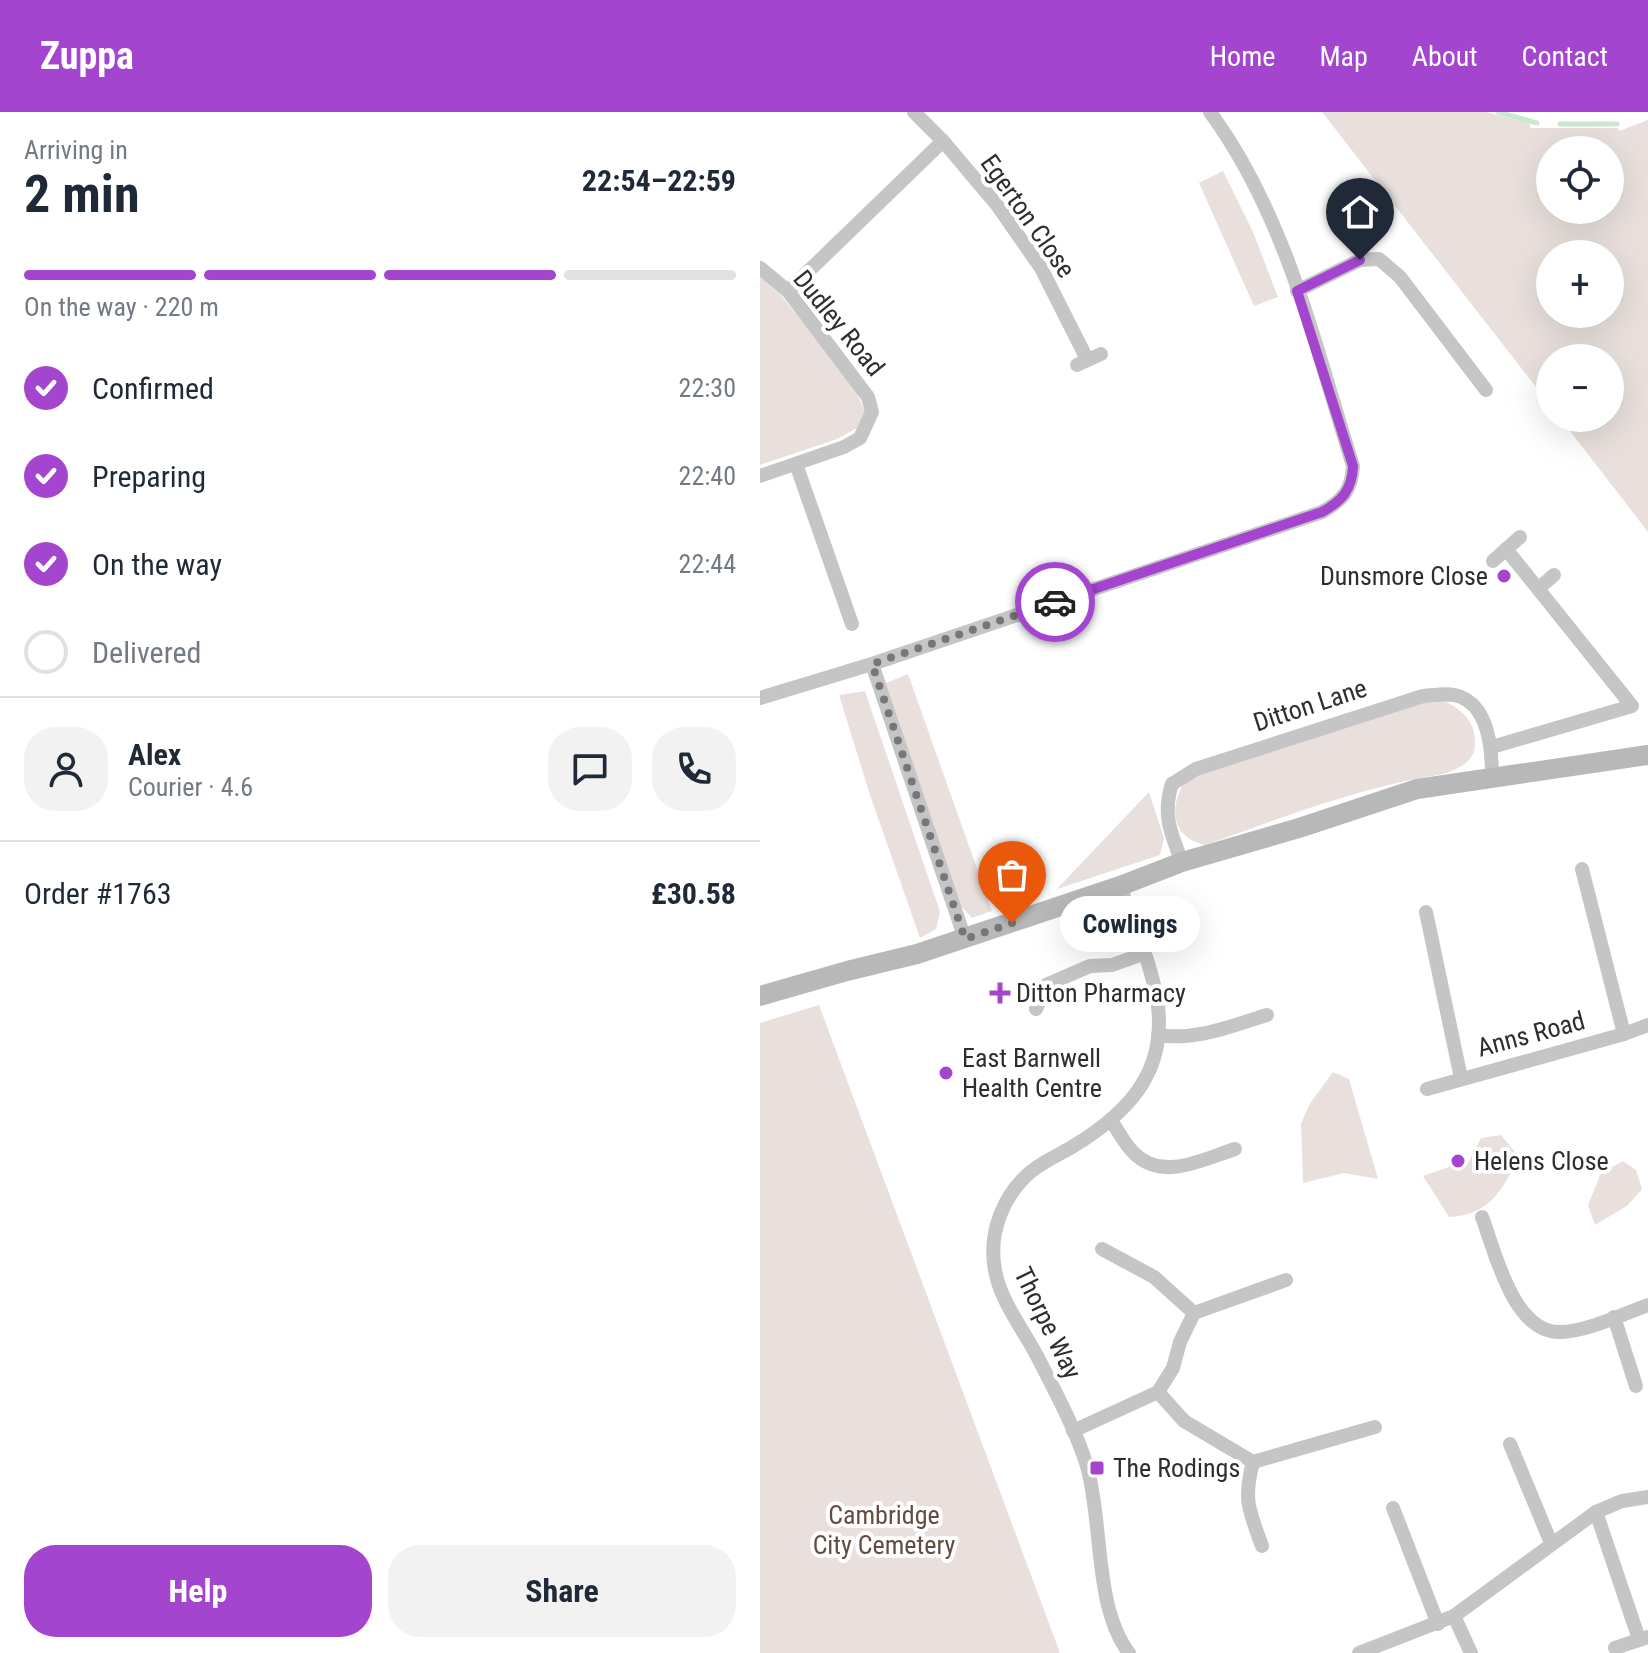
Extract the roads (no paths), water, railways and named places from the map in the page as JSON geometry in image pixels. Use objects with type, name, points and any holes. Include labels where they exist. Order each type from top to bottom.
[{"type":"main road","points":[[760,996],[965,939],[1182,862],[1417,789],[1648,755]]},
{"type":"street","name":"Egerton Close","points":[[914,112],[997,205],[1041,268],[1088,359]]},
{"type":"street","points":[[760,698],[872,664],[1322,512],[1346,495],[1353,481],[1353,466],[1297,291],[1262,196],[1236,146],[1210,112]]},
{"type":"street","points":[[788,291],[943,141]]},
{"type":"street","points":[[1297,291],[1360,260],[1379,259],[1400,277],[1486,390]]},
{"type":"street","name":"Dudley Road","points":[[760,268],[788,291],[868,397],[872,412],[860,438],[844,447],[760,476]]},
{"type":"street","points":[[796,464],[852,624]]},
{"type":"street","points":[[1493,561],[1520,537]]},
{"type":"street","points":[[1492,747],[1632,706],[1506,549]]},
{"type":"street","points":[[1539,588],[1554,575]]},
{"type":"street","points":[[872,664],[965,939]]},
{"type":"street","name":"Ditton Lane","points":[[1182,862],[1166,822],[1166,801],[1172,784],[1196,769],[1423,696],[1463,697],[1472,705],[1482,719],[1492,747],[1492,776]]},
{"type":"street","points":[[1582,869],[1624,1034]]},
{"type":"street","name":"Thorpe Way","points":[[1120,886],[1158,1009],[1154,1058],[1131,1102],[1112,1122],[1026,1175],[1006,1199],[994,1242],[994,1265],[1002,1293],[1038,1357],[1073,1431],[1095,1493],[1107,1597],[1114,1627],[1129,1653]]},
{"type":"street","points":[[1426,912],[1461,1078]]},
{"type":"street","points":[[1036,1009],[1046,985],[1090,966],[1112,965],[1143,954]]},
{"type":"street","points":[[1158,1035],[1176,1038],[1201,1035],[1267,1015]]},
{"type":"street","name":"Anns Road","points":[[1427,1089],[1648,1025]]},
{"type":"street","points":[[1112,1122],[1134,1154],[1162,1167],[1177,1168],[1235,1149]]},
{"type":"street","points":[[1482,1217],[1512,1296],[1538,1327],[1558,1333],[1648,1305]]},
{"type":"street","points":[[1102,1249],[1154,1277],[1194,1313]]},
{"type":"street","points":[[1073,1431],[1158,1392],[1173,1368],[1180,1342],[1194,1313],[1286,1280]]},
{"type":"street","points":[[1614,1317],[1636,1386]]},
{"type":"street","points":[[1158,1392],[1184,1421],[1253,1462],[1375,1427]]},
{"type":"street","points":[[1510,1444],[1551,1543]]},
{"type":"street","points":[[1253,1462],[1247,1503],[1262,1546]]},
{"type":"street","points":[[1359,1653],[1454,1616],[1596,1512],[1622,1501],[1648,1497]]},
{"type":"street","points":[[1393,1508],[1438,1624]]},
{"type":"street","points":[[1596,1512],[1643,1638],[1615,1648]]},
{"type":"street","points":[[1454,1616],[1471,1653]]},
{"type":"waterway","points":[[1498,112],[1537,123]]},
{"type":"waterway","points":[[1560,124],[1617,124]]},
{"type":"place","name":"Dunsmore Close","points":[[1504,576]]},
{"type":"place","name":"Cowlings","points":[[1012,923]]},
{"type":"place","name":"Ditton Pharmacy","points":[[1000,993]]},
{"type":"place","name":"East Barnwell Health Centre","points":[[946,1073]]},
{"type":"place","name":"Helens Close","points":[[1458,1161]]},
{"type":"place","name":"The Rodings","points":[[1097,1468]]},
{"type":"park label","name":"Cambridge City Cemetery","points":[[884,1530]]}]
